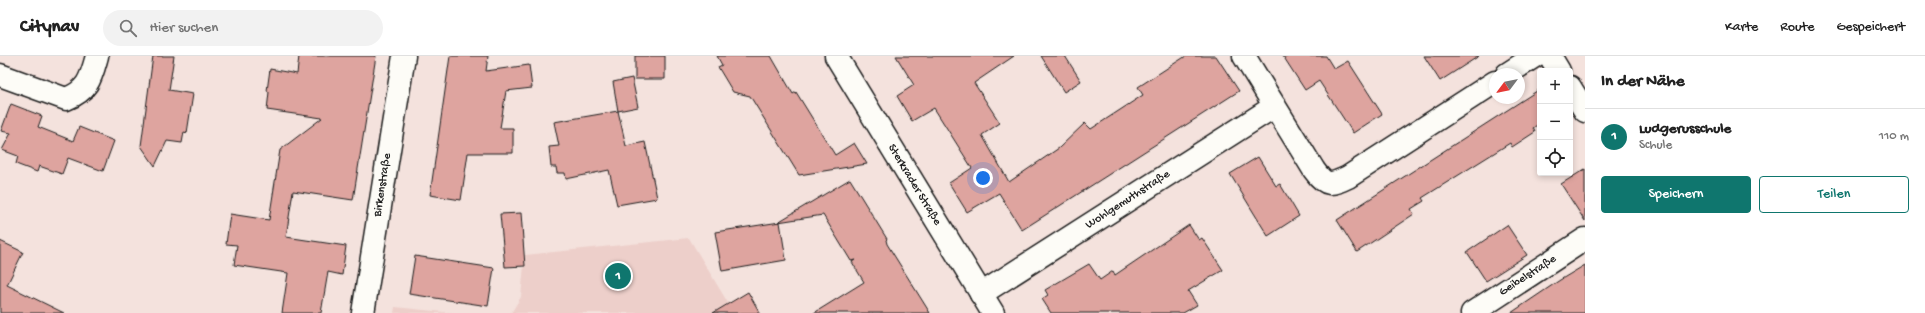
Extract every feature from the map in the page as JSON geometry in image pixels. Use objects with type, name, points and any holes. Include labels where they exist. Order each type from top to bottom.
[{"type":"street","points":[[0,75],[66,99],[82,90],[90,81],[97,56]]},
{"type":"street","name":"Birkenstraße","points":[[363,313],[404,56]]},
{"type":"street","name":"Sterkrader Straße","points":[[836,56],[993,313]]},
{"type":"street","points":[[1244,56],[1320,179],[1327,183],[1333,183],[1348,177],[1489,86]]},
{"type":"street","points":[[1516,68],[1535,56]]},
{"type":"street","points":[[1550,56],[1557,68]]},
{"type":"street","points":[[1573,93],[1585,111]]},
{"type":"street","name":"Wohlgemuthstraße","points":[[981,294],[1275,106]]},
{"type":"street","name":"Geibelstraße","points":[[1472,313],[1585,239]]},
{"type":"shaded area","points":[[689,238],[734,313],[511,313],[521,297],[525,255]]},
{"type":"shaded area","points":[[395,307],[453,313],[394,313]]},
{"type":"building","points":[[153,56],[174,56],[169,90],[193,94],[187,133],[184,132],[182,143],[167,141],[155,166],[141,146]]},
{"type":"building","points":[[299,56],[376,56],[353,200],[293,191],[286,237],[346,246],[342,275],[328,272],[321,313],[282,313],[288,273],[234,265],[237,245],[226,244],[230,214],[269,220],[280,150],[322,118],[267,110],[269,92],[267,91],[270,69],[297,74]]},
{"type":"building","points":[[450,56],[488,56],[486,71],[529,65],[532,88],[506,91],[500,128],[513,128],[513,153],[468,153],[461,200],[430,195]]},
{"type":"building","points":[[635,56],[665,56],[665,79],[635,79]]},
{"type":"building","points":[[717,56],[771,56],[793,94],[796,92],[835,155],[854,143],[867,164],[799,175],[750,96],[733,92],[718,67],[722,65]]},
{"type":"building","points":[[896,56],[1014,56],[974,83],[1000,123],[982,135],[1009,182],[1059,148],[1085,123],[1091,129],[1143,95],[1138,87],[1186,56],[1216,56],[1239,91],[1022,230],[999,193],[967,212],[949,183],[972,168],[934,108],[912,121],[897,96],[914,85]]},
{"type":"building","points":[[1041,56],[1065,56],[1081,81],[1064,92]]},
{"type":"building","points":[[1283,56],[1326,56],[1334,69],[1348,61],[1382,114],[1353,133],[1319,81],[1305,90]]},
{"type":"building","points":[[1424,56],[1479,56],[1440,81]]},
{"type":"building","points":[[632,78],[638,107],[618,111],[613,82]]},
{"type":"building","points":[[1537,91],[1537,125],[1533,128],[1535,132],[1512,147],[1510,143],[1422,198],[1424,201],[1411,209],[1414,214],[1357,252],[1337,220],[1517,104],[1525,104],[1525,99]]},
{"type":"building","points":[[11,104],[42,116],[38,127],[73,141],[79,127],[114,141],[103,171],[68,158],[62,174],[39,166],[37,172],[16,164],[18,156],[2,150],[11,133],[1,131]]},
{"type":"building","points":[[618,111],[626,146],[645,142],[657,198],[617,205],[609,170],[566,179],[565,173],[557,173],[556,167],[551,167],[549,147],[559,146],[554,122]]},
{"type":"building","points":[[1258,157],[1276,186],[1280,184],[1299,216],[1268,236],[1230,174]]},
{"type":"building","points":[[1585,169],[1585,221],[1561,184]]},
{"type":"building","points":[[850,179],[887,239],[887,244],[930,313],[814,313],[864,282],[852,262],[855,260],[851,261],[823,215],[778,222]]},
{"type":"building","points":[[521,213],[525,266],[505,267],[500,214]]},
{"type":"building","points":[[780,222],[786,260],[722,271],[715,232]]},
{"type":"building","points":[[1189,225],[1199,240],[1202,238],[1223,270],[1188,291],[1197,305],[1183,313],[1051,313],[1042,299],[1048,295],[1045,290],[1089,264],[1100,280],[1113,271],[1115,275]]},
{"type":"building","points":[[1507,225],[1527,255],[1486,281],[1467,252]]},
{"type":"building","points":[[0,241],[23,252],[7,285],[64,313],[0,313]]},
{"type":"building","points":[[415,256],[494,268],[488,306],[409,294]]},
{"type":"building","points":[[1585,265],[1585,313],[1511,313],[1560,280]]},
{"type":"building","points":[[748,292],[760,313],[713,313]]},
{"type":"place","name":"Ludgerusschule","points":[[618,276]]}]
